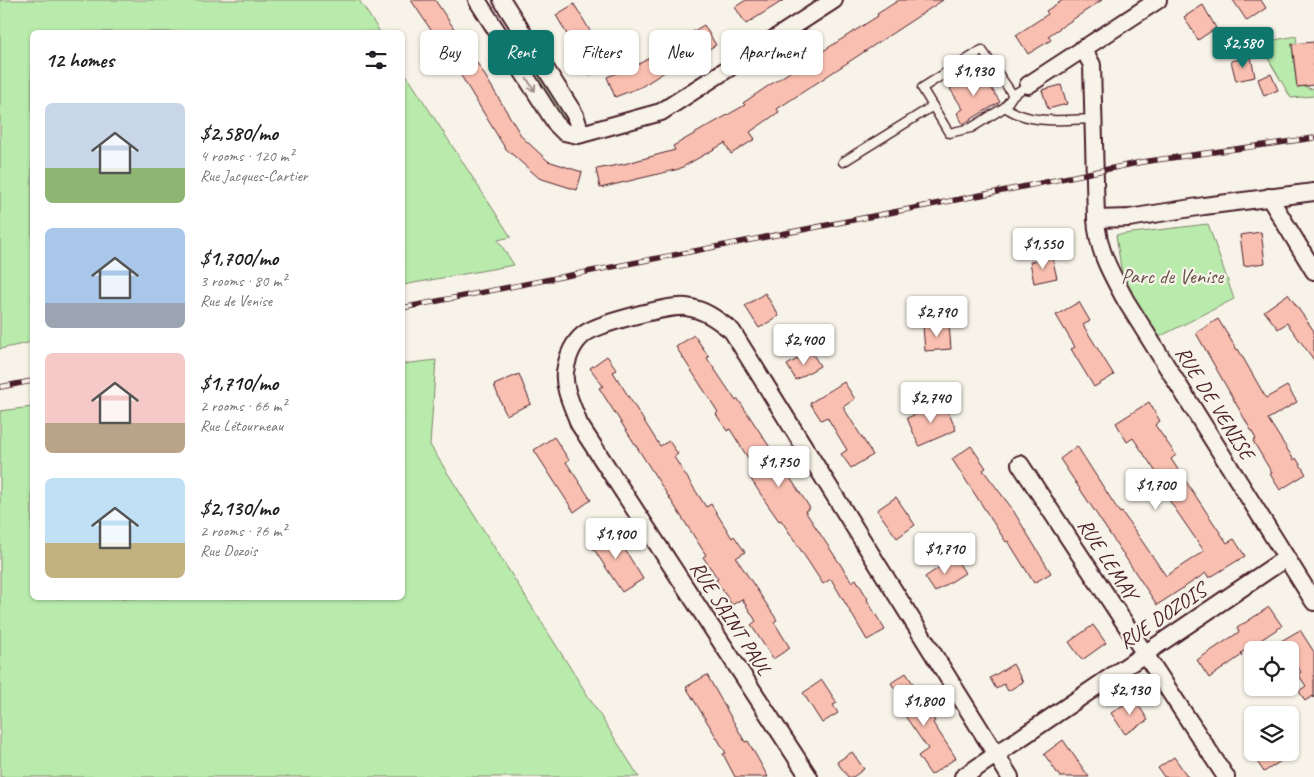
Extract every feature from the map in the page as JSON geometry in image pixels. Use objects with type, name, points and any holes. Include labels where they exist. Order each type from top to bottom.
[{"type":"street","points":[[477,0],[556,124],[568,134],[578,135],[661,112],[834,0]]},
{"type":"street","points":[[1028,85],[1158,0]]},
{"type":"street","points":[[488,18],[508,2],[575,115],[581,134]]},
{"type":"street","name":"RUE DE VENISE","points":[[1083,48],[1092,66],[1096,219],[1102,255],[1126,301],[1314,602]]},
{"type":"street","points":[[1096,219],[1129,218],[1314,192]]},
{"type":"street","points":[[1268,197],[1314,270]]},
{"type":"street","name":"RUE SAINT PAUL","points":[[809,777],[580,424],[568,395],[564,374],[570,351],[583,334],[623,318],[685,306],[711,314],[732,331],[1010,777]]},
{"type":"street","name":"RUE LEMAY","points":[[1020,464],[1226,777]]},
{"type":"street","name":"RUE DOZOIS","points":[[963,777],[1286,558]]},
{"type":"lane","points":[[1013,95],[982,50],[922,88],[949,133],[971,128],[1005,107],[1013,95],[1028,85]]},
{"type":"lane","points":[[842,162],[933,106]]},
{"type":"lane","points":[[1005,107],[1014,113],[1034,119],[1092,119]]},
{"type":"green space","points":[[0,0],[359,0],[379,30],[30,30],[30,342],[0,349]]},
{"type":"green space","points":[[1296,36],[1297,44],[1292,45],[1297,87],[1308,86],[1308,89],[1314,88],[1314,96],[1291,98],[1259,43]]},
{"type":"green space","points":[[405,73],[511,237],[498,240],[514,265],[405,285]]},
{"type":"green space","points":[[534,75],[540,75],[567,116],[562,119]]},
{"type":"green space","name":"Parc de Venise","points":[[1208,224],[1234,299],[1151,341],[1126,301],[1116,235]]},
{"type":"green space","points":[[436,360],[430,445],[639,777],[0,777],[0,411],[30,407],[30,600],[405,600],[405,364]]},
{"type":"building","points":[[411,0],[435,0],[455,30],[431,30]]},
{"type":"building","points":[[746,0],[784,0],[746,24],[735,7]]},
{"type":"building","points":[[899,0],[943,0],[777,109],[779,112],[750,132],[755,139],[731,154],[725,143],[679,169],[600,188],[596,169],[624,164],[675,150],[673,146],[745,105],[743,103],[785,75],[823,75],[823,51],[878,16],[877,14]]},
{"type":"building","points":[[1063,0],[1102,0],[1048,36],[1051,40],[1028,54],[1016,35],[1048,14],[1046,11]]},
{"type":"building","points":[[1233,0],[1261,0],[1266,8],[1247,21]]},
{"type":"building","points":[[574,4],[590,30],[564,30],[556,15]]},
{"type":"building","points":[[1203,5],[1216,28],[1198,40],[1184,17]]},
{"type":"building","points":[[704,25],[707,30],[695,30]]},
{"type":"building","points":[[711,37],[716,45],[711,48]]},
{"type":"building","points":[[1314,42],[1314,85],[1297,87],[1292,44]]},
{"type":"building","points":[[1251,57],[1255,77],[1236,81],[1231,61]]},
{"type":"building","points":[[649,58],[649,75],[660,75],[641,87],[615,97],[607,77],[612,75],[639,75],[639,64]]},
{"type":"building","points":[[478,64],[522,137],[548,161],[582,172],[577,190],[539,178],[505,148],[461,75],[478,75]]},
{"type":"building","points":[[980,70],[1000,102],[963,124],[957,113],[963,109],[950,89]]},
{"type":"building","points":[[1271,74],[1278,90],[1264,96],[1258,79]]},
{"type":"building","points":[[1061,85],[1067,104],[1048,109],[1042,90]]},
{"type":"building","points":[[1261,232],[1265,263],[1244,266],[1240,235]]},
{"type":"building","points":[[1052,257],[1057,278],[1034,283],[1030,262]]},
{"type":"building","points":[[765,293],[779,316],[759,328],[745,306]]},
{"type":"building","points":[[1288,294],[1314,331],[1314,360],[1287,323],[1278,329],[1264,311]]},
{"type":"building","points":[[1079,302],[1090,321],[1083,325],[1114,375],[1094,387],[1071,349],[1075,347],[1056,315]]},
{"type":"building","points":[[1218,319],[1238,349],[1266,398],[1287,386],[1297,402],[1268,419],[1294,460],[1296,458],[1306,474],[1280,490],[1253,441],[1256,439],[1196,333]]},
{"type":"building","points":[[949,324],[951,349],[925,351],[923,326]]},
{"type":"building","points":[[694,335],[709,357],[707,358],[736,401],[738,399],[810,508],[805,511],[852,582],[856,579],[885,630],[867,640],[831,579],[823,584],[781,520],[779,521],[765,501],[749,476],[756,471],[730,429],[727,431],[716,414],[718,412],[676,347]]},
{"type":"building","points":[[811,351],[820,366],[796,380],[787,365]]},
{"type":"building","points":[[607,356],[617,370],[613,372],[660,446],[669,441],[678,454],[674,457],[706,507],[711,504],[732,538],[734,536],[745,552],[736,558],[777,620],[774,622],[790,648],[773,659],[751,625],[756,621],[742,599],[732,605],[703,557],[706,555],[599,388],[603,386],[590,368]]},
{"type":"building","points":[[519,374],[531,404],[506,415],[494,385]]},
{"type":"building","points":[[844,382],[855,399],[843,407],[873,455],[851,468],[841,454],[847,450],[827,417],[821,420],[810,403]]},
{"type":"building","points":[[944,402],[956,430],[919,446],[907,418]]},
{"type":"building","points":[[1149,402],[1160,421],[1155,425],[1176,455],[1171,459],[1227,543],[1234,539],[1245,556],[1209,578],[1206,573],[1157,605],[1060,459],[1077,446],[1120,513],[1122,512],[1166,576],[1204,551],[1160,487],[1164,484],[1133,438],[1127,442],[1116,423]]},
{"type":"building","points":[[554,437],[569,460],[566,462],[591,500],[574,512],[534,450]]},
{"type":"building","points":[[971,446],[986,468],[983,470],[1011,507],[1051,573],[1034,583],[952,459]]},
{"type":"building","points":[[896,497],[915,525],[897,538],[877,510]]},
{"type":"building","points":[[611,527],[643,579],[622,592],[589,542]]},
{"type":"building","points":[[955,557],[965,573],[935,592],[925,577]]},
{"type":"building","points":[[1269,607],[1282,626],[1259,641],[1244,641],[1242,655],[1209,678],[1197,660],[1239,632],[1237,628]]},
{"type":"building","points":[[1093,625],[1106,643],[1082,660],[1069,642]]},
{"type":"building","points":[[1300,630],[1314,652],[1314,698],[1313,696],[1305,701],[1299,691],[1306,686],[1299,676],[1301,672],[1299,669],[1299,641],[1281,641]]},
{"type":"building","points":[[1013,664],[1023,682],[1008,691],[1004,684],[996,689],[990,678]]},
{"type":"building","points":[[906,673],[935,721],[933,723],[956,758],[931,775],[918,756],[928,749],[905,716],[910,713],[891,683]]},
{"type":"building","points":[[707,675],[745,742],[748,741],[768,777],[735,777],[723,754],[726,753],[686,687]]},
{"type":"building","points":[[822,680],[837,703],[833,705],[838,713],[822,723],[803,693]]},
{"type":"building","points":[[1134,698],[1148,720],[1125,734],[1111,713]]},
{"type":"building","points":[[1063,740],[1089,777],[1060,777],[1044,754]]},
{"type":"building","points":[[852,752],[864,769],[853,777],[848,777],[837,762]]},
{"type":"building","points":[[1174,757],[1188,777],[1164,777],[1158,768]]},
{"type":"building","points":[[1257,761],[1281,761],[1264,772]]},
{"type":"railway","points":[[405,307],[1142,162],[1314,138]]},
{"type":"railway","points":[[0,387],[30,381]]}]
